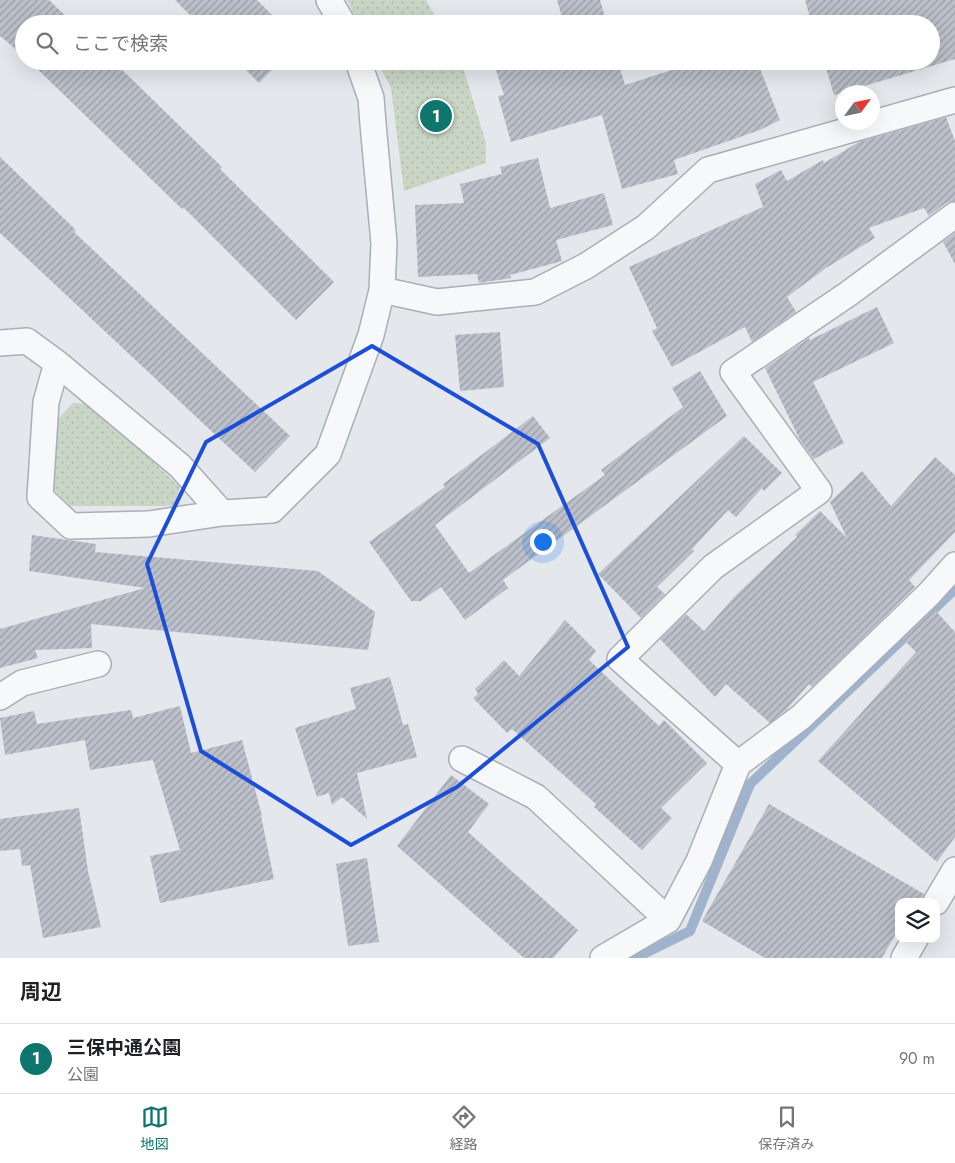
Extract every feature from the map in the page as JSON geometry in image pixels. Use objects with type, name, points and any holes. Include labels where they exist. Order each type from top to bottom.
[{"type":"street","points":[[329,0],[338,15]]},
{"type":"street","points":[[57,362],[46,402],[40,497],[71,526],[149,524],[222,513],[272,510],[328,454],[371,334],[382,290],[384,243],[373,116],[371,98],[361,70]]},
{"type":"street","points":[[382,290],[437,302],[535,292],[586,266],[646,227],[708,170],[955,100]]},
{"type":"street","points":[[738,764],[620,659],[713,567],[819,491],[733,372],[848,294],[955,215]]},
{"type":"street","points":[[0,343],[27,341],[57,362],[180,466],[222,513]]},
{"type":"street","points":[[603,958],[668,920],[700,862],[738,764],[801,717],[928,594],[955,565]]},
{"type":"street","points":[[0,697],[22,683],[98,664]]},
{"type":"street","points":[[462,759],[536,797],[668,920]]},
{"type":"street","points":[[938,898],[955,870]]},
{"type":"street","points":[[904,958],[913,943]]},
{"type":"highlighted area","points":[[372,346],[538,444],[628,647],[457,787],[351,845],[201,751],[147,564],[206,442]]},
{"type":"green space","points":[[347,0],[426,0],[434,15],[354,15]]},
{"type":"green space","points":[[382,70],[464,70],[486,143],[486,163],[404,191],[391,88]]},
{"type":"green space","points":[[73,403],[91,404],[180,487],[175,506],[70,506],[52,488],[57,420]]},
{"type":"building","points":[[0,0],[49,0],[65,15],[15,15],[15,48],[0,36]]},
{"type":"building","points":[[175,0],[257,0],[272,15],[190,15]]},
{"type":"building","points":[[557,0],[600,0],[604,15],[561,15]]},
{"type":"building","points":[[805,0],[955,0],[955,59],[940,63],[940,15],[809,15]]},
{"type":"building","points":[[38,70],[122,70],[222,167],[220,169],[334,282],[296,320],[183,207],[182,209]]},
{"type":"building","points":[[246,70],[272,70],[259,83]]},
{"type":"building","points":[[496,70],[621,70],[625,85],[672,70],[761,70],[780,120],[760,130],[674,160],[678,174],[622,189],[602,115],[511,142],[498,96],[504,95]]},
{"type":"building","points":[[827,70],[918,70],[868,85],[835,85],[835,95]]},
{"type":"building","points":[[946,117],[955,141],[955,201],[946,203],[929,216],[924,208],[869,228],[875,238],[826,268],[787,297],[796,312],[752,342],[745,327],[672,367],[652,331],[657,328],[629,267],[763,207],[755,184],[781,170],[787,181],[823,160],[824,163],[859,142]]},
{"type":"building","points":[[0,157],[76,230],[74,232],[290,436],[255,472],[0,233]]},
{"type":"building","points":[[538,158],[550,208],[604,193],[613,225],[556,240],[562,261],[510,275],[511,278],[479,283],[477,274],[418,277],[415,205],[464,203],[460,184],[502,174],[500,167]]},
{"type":"building","points":[[955,233],[955,264],[943,242]]},
{"type":"building","points":[[877,307],[894,343],[813,382],[844,443],[814,459],[800,440],[765,368],[809,338],[810,340]]},
{"type":"building","points":[[500,332],[504,387],[460,391],[455,335]]},
{"type":"building","points":[[700,371],[727,416],[503,580],[508,588],[465,620],[441,587],[421,601],[411,601],[369,542],[445,487],[443,484],[533,416],[550,438],[435,525],[469,573],[605,475],[601,470],[683,407],[672,388]]},
{"type":"building","points":[[744,436],[782,473],[764,491],[762,488],[736,517],[728,510],[692,549],[694,551],[657,587],[665,594],[641,618],[598,574]]},
{"type":"building","points":[[935,457],[955,475],[955,532],[909,580],[915,587],[812,687],[809,684],[786,710],[770,723],[726,684],[715,697],[660,639],[686,614],[704,631],[735,596],[797,537],[795,535],[820,511],[847,538],[830,502],[862,471],[891,506]]},
{"type":"building","points":[[32,535],[96,544],[95,552],[318,571],[375,612],[368,650],[91,624],[92,648],[35,650],[38,658],[0,668],[0,629],[145,588],[29,571]]},
{"type":"building","points":[[934,609],[955,632],[955,837],[937,862],[818,761],[916,652],[903,639]]},
{"type":"building","points":[[565,620],[596,651],[589,660],[659,726],[664,720],[707,763],[661,808],[672,818],[642,850],[594,807],[596,804],[512,729],[507,733],[473,698],[478,694],[475,689],[504,660],[519,676]]},
{"type":"building","points":[[390,677],[403,725],[408,724],[417,757],[357,773],[367,819],[342,797],[332,805],[329,793],[317,797],[295,728],[356,709],[350,688]]},
{"type":"building","points":[[180,706],[191,753],[242,740],[262,816],[274,879],[160,903],[150,856],[180,850],[153,760],[90,770],[85,740],[5,755],[0,718],[34,711],[37,724],[131,710],[133,718]]},
{"type":"building","points":[[451,775],[489,804],[468,832],[578,930],[553,958],[524,958],[397,846]]},
{"type":"building","points":[[769,804],[924,894],[923,898],[895,898],[895,935],[882,958],[765,958],[702,921]]},
{"type":"building","points":[[79,808],[88,871],[101,927],[43,938],[30,865],[22,866],[20,849],[0,851],[0,819]]},
{"type":"building","points":[[367,858],[379,942],[348,946],[336,864]]},
{"type":"waterway","points":[[635,958],[690,931],[750,784],[955,589]]},
{"type":"place","name":"三保中通公園","points":[[436,116]]}]
